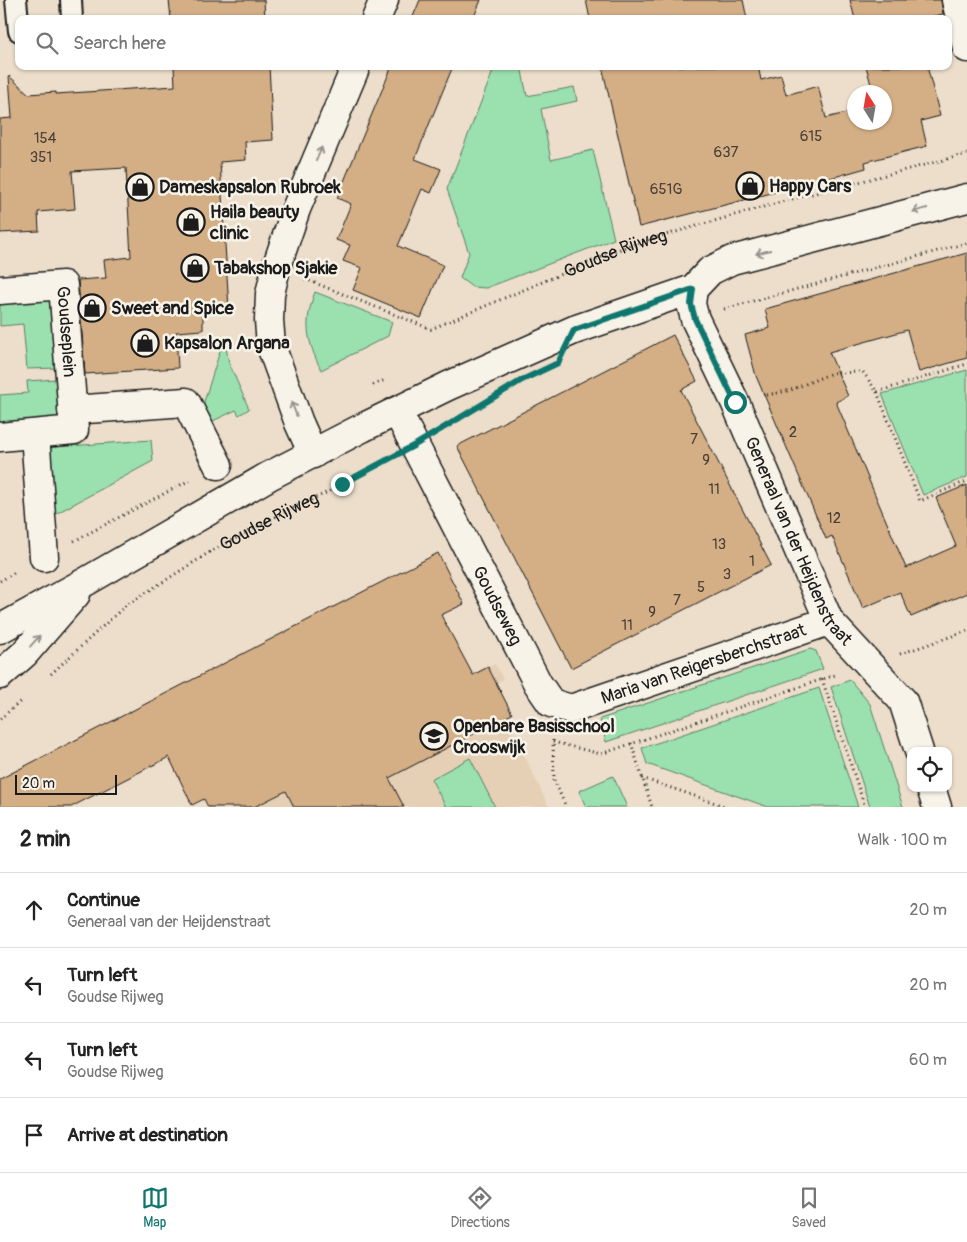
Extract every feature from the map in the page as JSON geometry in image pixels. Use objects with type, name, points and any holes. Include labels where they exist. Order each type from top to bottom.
[{"type":"street","points":[[378,15],[384,0]]},
{"type":"street","points":[[956,0],[967,48]]},
{"type":"street","points":[[313,454],[299,423],[271,346],[270,294],[276,268],[296,209],[354,70]]},
{"type":"street","points":[[0,628],[87,581],[269,476],[448,386],[574,330],[693,289],[710,272],[732,260],[967,198]]},
{"type":"street","name":"Goudseplein","points":[[0,290],[63,285],[74,430],[0,437]]},
{"type":"street","name":"Generaal van der Heijdenstraat","points":[[693,289],[691,304],[694,317],[735,402],[828,621],[903,701],[918,747]]},
{"type":"street","points":[[72,410],[186,402],[218,465]]},
{"type":"street","name":"Goudseweg","points":[[396,411],[538,684],[551,702]]},
{"type":"street","points":[[35,434],[44,557]]},
{"type":"street","points":[[0,675],[24,654],[87,581]]},
{"type":"street","name":"Maria van Reigersberchstraat","points":[[551,702],[571,709],[828,621]]},
{"type":"street","points":[[932,792],[937,807]]},
{"type":"lane","points":[[16,0],[17,15]]},
{"type":"lane","points":[[71,0],[72,15]]},
{"type":"path","name":"Goudse Rijweg","points":[[276,268],[431,329],[630,245],[781,202],[967,154]]},
{"type":"path","points":[[694,317],[967,243]]},
{"type":"path","points":[[876,392],[967,364]]},
{"type":"path","points":[[735,402],[791,390],[832,374],[863,372],[876,392],[920,502],[967,482]]},
{"type":"path","name":"Goudse Rijweg","points":[[45,680],[125,606],[210,552],[415,445],[464,415]]},
{"type":"path","points":[[553,742],[601,754],[967,631]]},
{"type":"path","points":[[822,679],[865,807]]},
{"type":"path","points":[[0,719],[25,699]]},
{"type":"path","points":[[551,702],[554,780],[566,807]]},
{"type":"path","points":[[631,743],[652,807]]},
{"type":"path","points":[[642,778],[727,807]]},
{"type":"shaded area","name":"Openbare Basisschool Crooswijk","points":[[495,664],[503,679],[491,686],[549,807],[215,807]]},
{"type":"green space","points":[[493,70],[522,70],[527,96],[574,87],[577,101],[541,109],[551,160],[593,150],[614,239],[486,288],[472,287],[460,278],[469,253],[447,189]]},
{"type":"green space","points":[[315,292],[392,322],[388,336],[321,370],[312,350],[308,332],[309,313]]},
{"type":"green space","points":[[52,293],[57,368],[27,369],[23,324],[0,326],[0,296]]},
{"type":"green space","points":[[224,338],[229,363],[249,409],[239,415],[236,410],[213,421],[215,426],[207,431],[199,418]]},
{"type":"green space","points":[[967,370],[967,477],[923,495],[882,394]]},
{"type":"green space","points":[[56,379],[60,422],[0,426],[0,395],[28,393],[27,381]]},
{"type":"green space","points":[[151,440],[153,461],[48,518],[42,448]]},
{"type":"green space","points":[[810,649],[816,651],[823,669],[606,742],[600,719]]},
{"type":"green space","points":[[850,680],[870,704],[903,807],[870,807],[831,687]]},
{"type":"green space","points":[[819,688],[858,807],[768,807],[647,764],[642,748]]},
{"type":"green space","points":[[470,758],[495,807],[446,807],[431,779]]},
{"type":"green space","points":[[613,776],[627,807],[586,807],[579,791]]},
{"type":"building","points":[[169,0],[264,0],[265,15],[171,15]]},
{"type":"building","points":[[420,0],[481,0],[475,15],[414,15]]},
{"type":"building","points":[[586,0],[743,0],[746,15],[589,15]]},
{"type":"building","points":[[850,0],[941,0],[943,14],[938,15],[854,15]]},
{"type":"building","points":[[174,70],[269,70],[273,140],[245,142],[246,160],[220,162],[229,309],[203,311],[203,330],[176,332],[178,368],[85,374],[78,280],[106,278],[104,260],[131,257],[126,168],[72,171],[75,209],[38,212],[39,231],[0,233],[0,119],[12,118],[9,76],[29,94],[175,86]]},
{"type":"building","points":[[390,70],[451,70],[415,159],[441,169],[431,193],[422,189],[398,246],[443,265],[421,318],[353,290],[362,268],[343,261],[350,245],[336,240],[351,204],[337,198]]},
{"type":"building","points":[[603,70],[759,70],[761,80],[781,75],[786,95],[818,86],[826,118],[847,113],[847,130],[892,130],[892,85],[871,85],[867,70],[928,70],[940,116],[921,121],[927,146],[865,162],[866,168],[639,227]]},
{"type":"building","points":[[967,253],[967,358],[919,372],[907,330],[829,352],[848,396],[836,402],[906,568],[956,546],[936,498],[967,485],[967,593],[911,617],[900,592],[863,608],[832,536],[826,539],[756,376],[745,335],[770,328],[765,309]]},
{"type":"building","points":[[673,335],[697,381],[681,390],[771,565],[571,668],[457,446]]},
{"type":"building","points":[[438,553],[464,604],[441,615],[473,675],[488,667],[512,714],[389,778],[404,807],[294,807],[286,791],[254,807],[208,807],[204,799],[192,805],[169,757],[71,807],[0,807],[0,779]]},
{"type":"place","name":"Happy Cars","points":[[750,186]]},
{"type":"place","name":"Dameskapsalon Rubroek","points":[[140,187]]},
{"type":"place","name":"Haila beauty clinic","points":[[191,222]]},
{"type":"place","name":"Tabakshop Sjakie","points":[[195,268]]},
{"type":"place","name":"Sweet and Spice","points":[[92,308]]},
{"type":"place","name":"Kapsalon Argana","points":[[145,343]]},
{"type":"place","name":"Openbare Basisschool Crooswijk","points":[[434,736]]},
{"type":"route","points":[[342,484],[415,445],[522,380],[558,363],[574,330],[693,289],[691,304],[695,319],[735,402]]}]
